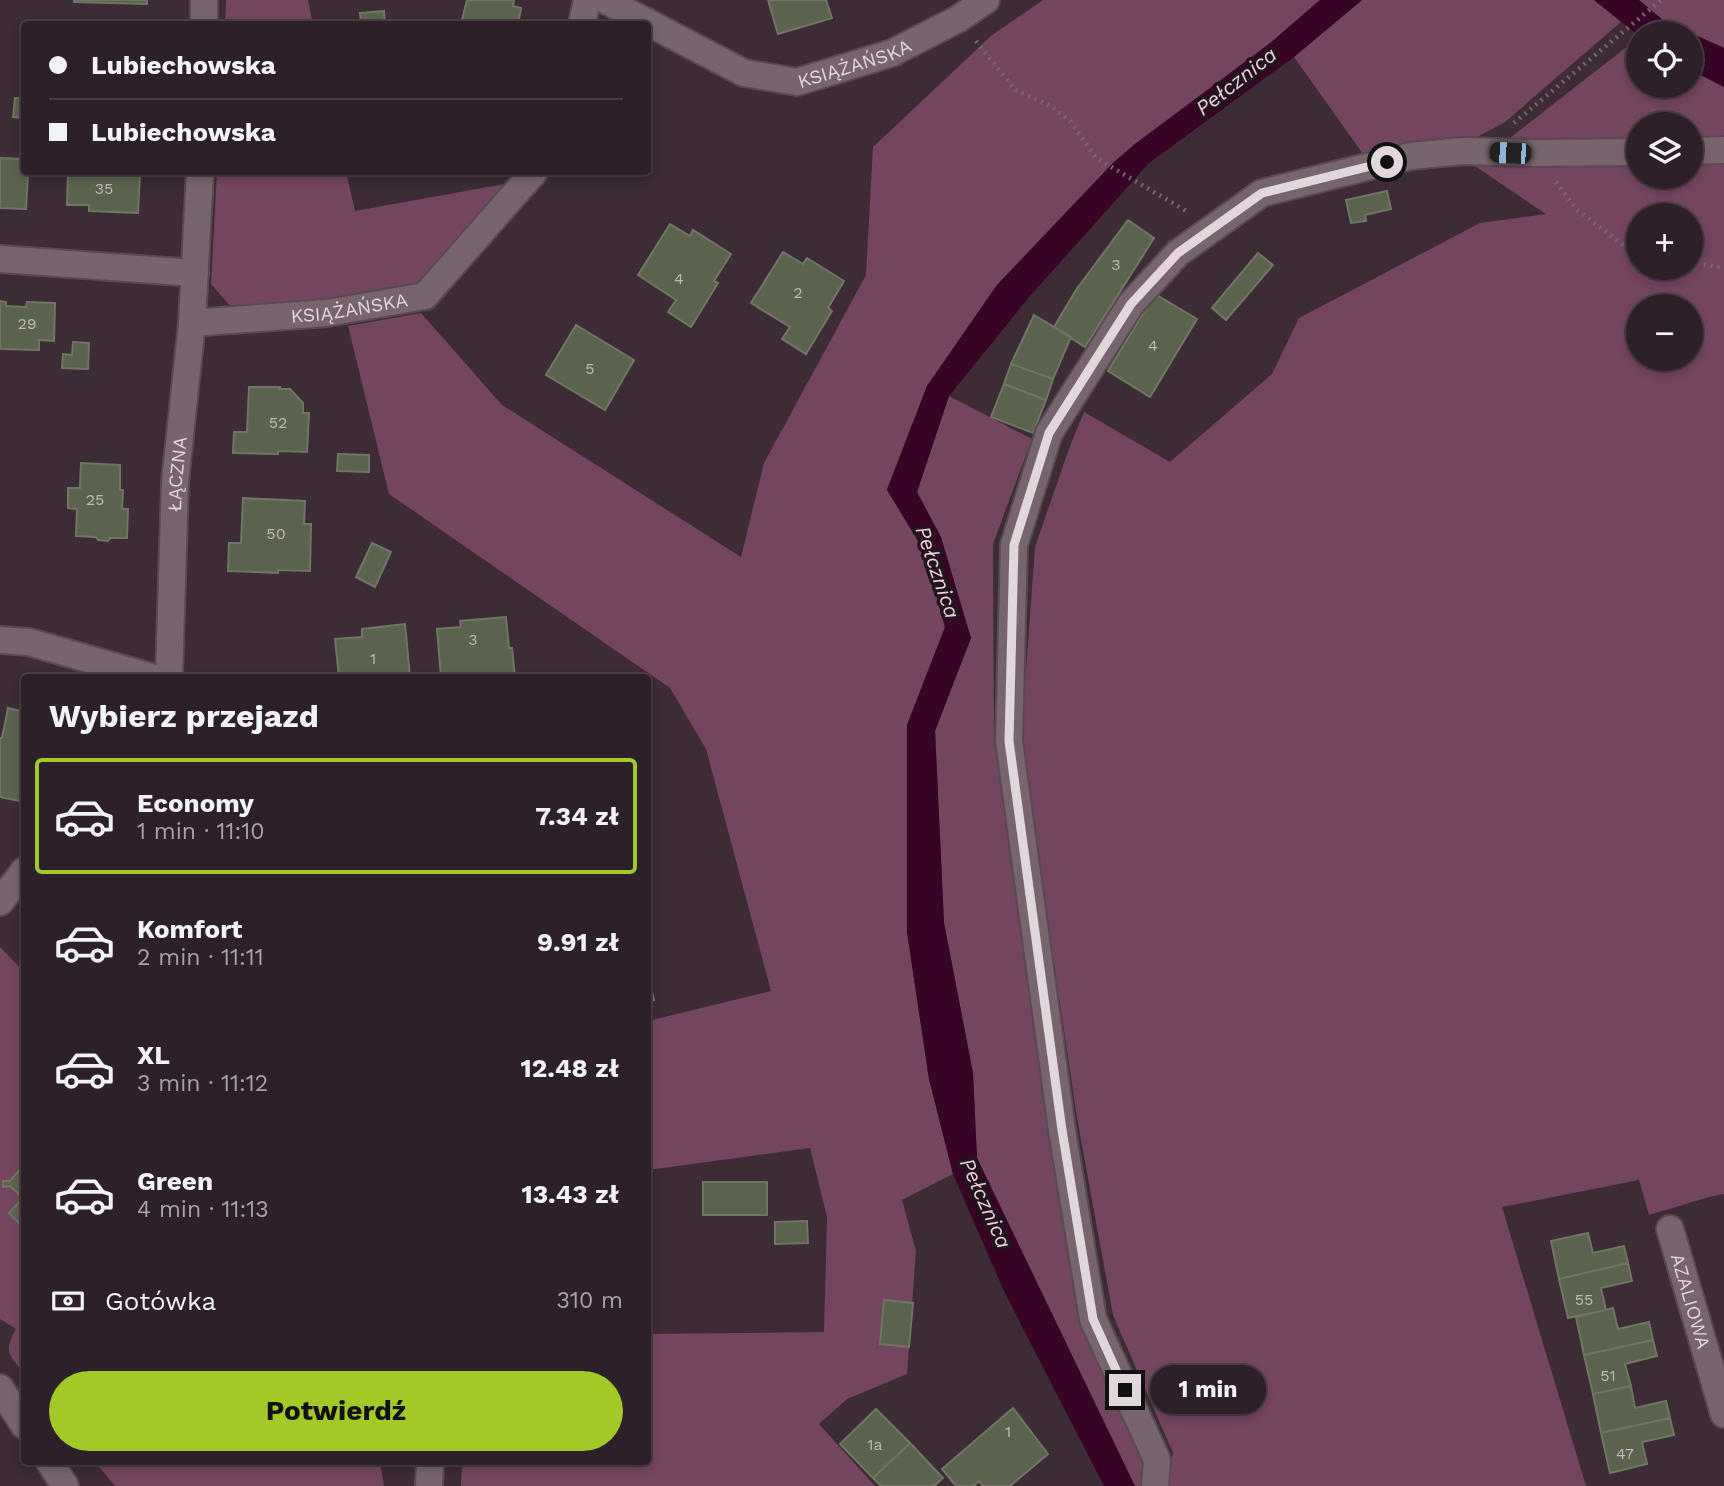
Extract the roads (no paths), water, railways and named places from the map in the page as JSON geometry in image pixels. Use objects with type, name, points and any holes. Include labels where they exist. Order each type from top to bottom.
[{"type":"street","points":[[204,21],[205,0]]},
{"type":"street","points":[[583,21],[587,0]]},
{"type":"street","name":"KSIĄŻAŃSKA","points":[[605,0],[645,21]]},
{"type":"street","name":"KSIĄŻAŃSKA","points":[[651,24],[744,73],[797,82],[892,53],[958,19],[986,0]]},
{"type":"street","points":[[1703,151],[1724,150]]},
{"type":"street","points":[[1155,1486],[1157,1460],[1093,1319],[1062,1130],[1009,741],[1014,545],[1049,433],[1131,304],[1178,253],[1262,193],[1411,156],[1462,151],[1626,152]]},
{"type":"street","name":"ŁĄCZNA","points":[[169,674],[175,482],[192,323],[200,175]]},
{"type":"street","name":"KSIĄŻAŃSKA","points":[[192,323],[327,313],[425,296],[531,175]]},
{"type":"street","points":[[0,259],[195,273]]},
{"type":"street","points":[[0,640],[29,642],[141,674]]},
{"type":"street","points":[[0,902],[21,874]]},
{"type":"street","name":"AZALIOWA","points":[[1670,1228],[1724,1414]]},
{"type":"street","points":[[0,1388],[21,1420]]},
{"type":"street","points":[[52,1465],[65,1486]]},
{"type":"street","points":[[429,1486],[430,1465]]},
{"type":"water","name":"Pełcznica","points":[[1320,0],[1362,0],[1294,57],[1149,163],[1030,296],[949,396],[917,492],[941,537],[971,638],[935,731],[944,923],[973,1073],[977,1158],[1135,1486],[1104,1486],[1004,1291],[953,1174],[929,1079],[907,932],[907,725],[945,627],[924,551],[887,490],[927,386],[997,285],[1113,163],[1269,44]]},
{"type":"water","points":[[1594,0],[1639,0],[1664,21],[1626,21],[1626,25]]},
{"type":"water","points":[[1703,39],[1724,48],[1724,87],[1703,76]]}]
